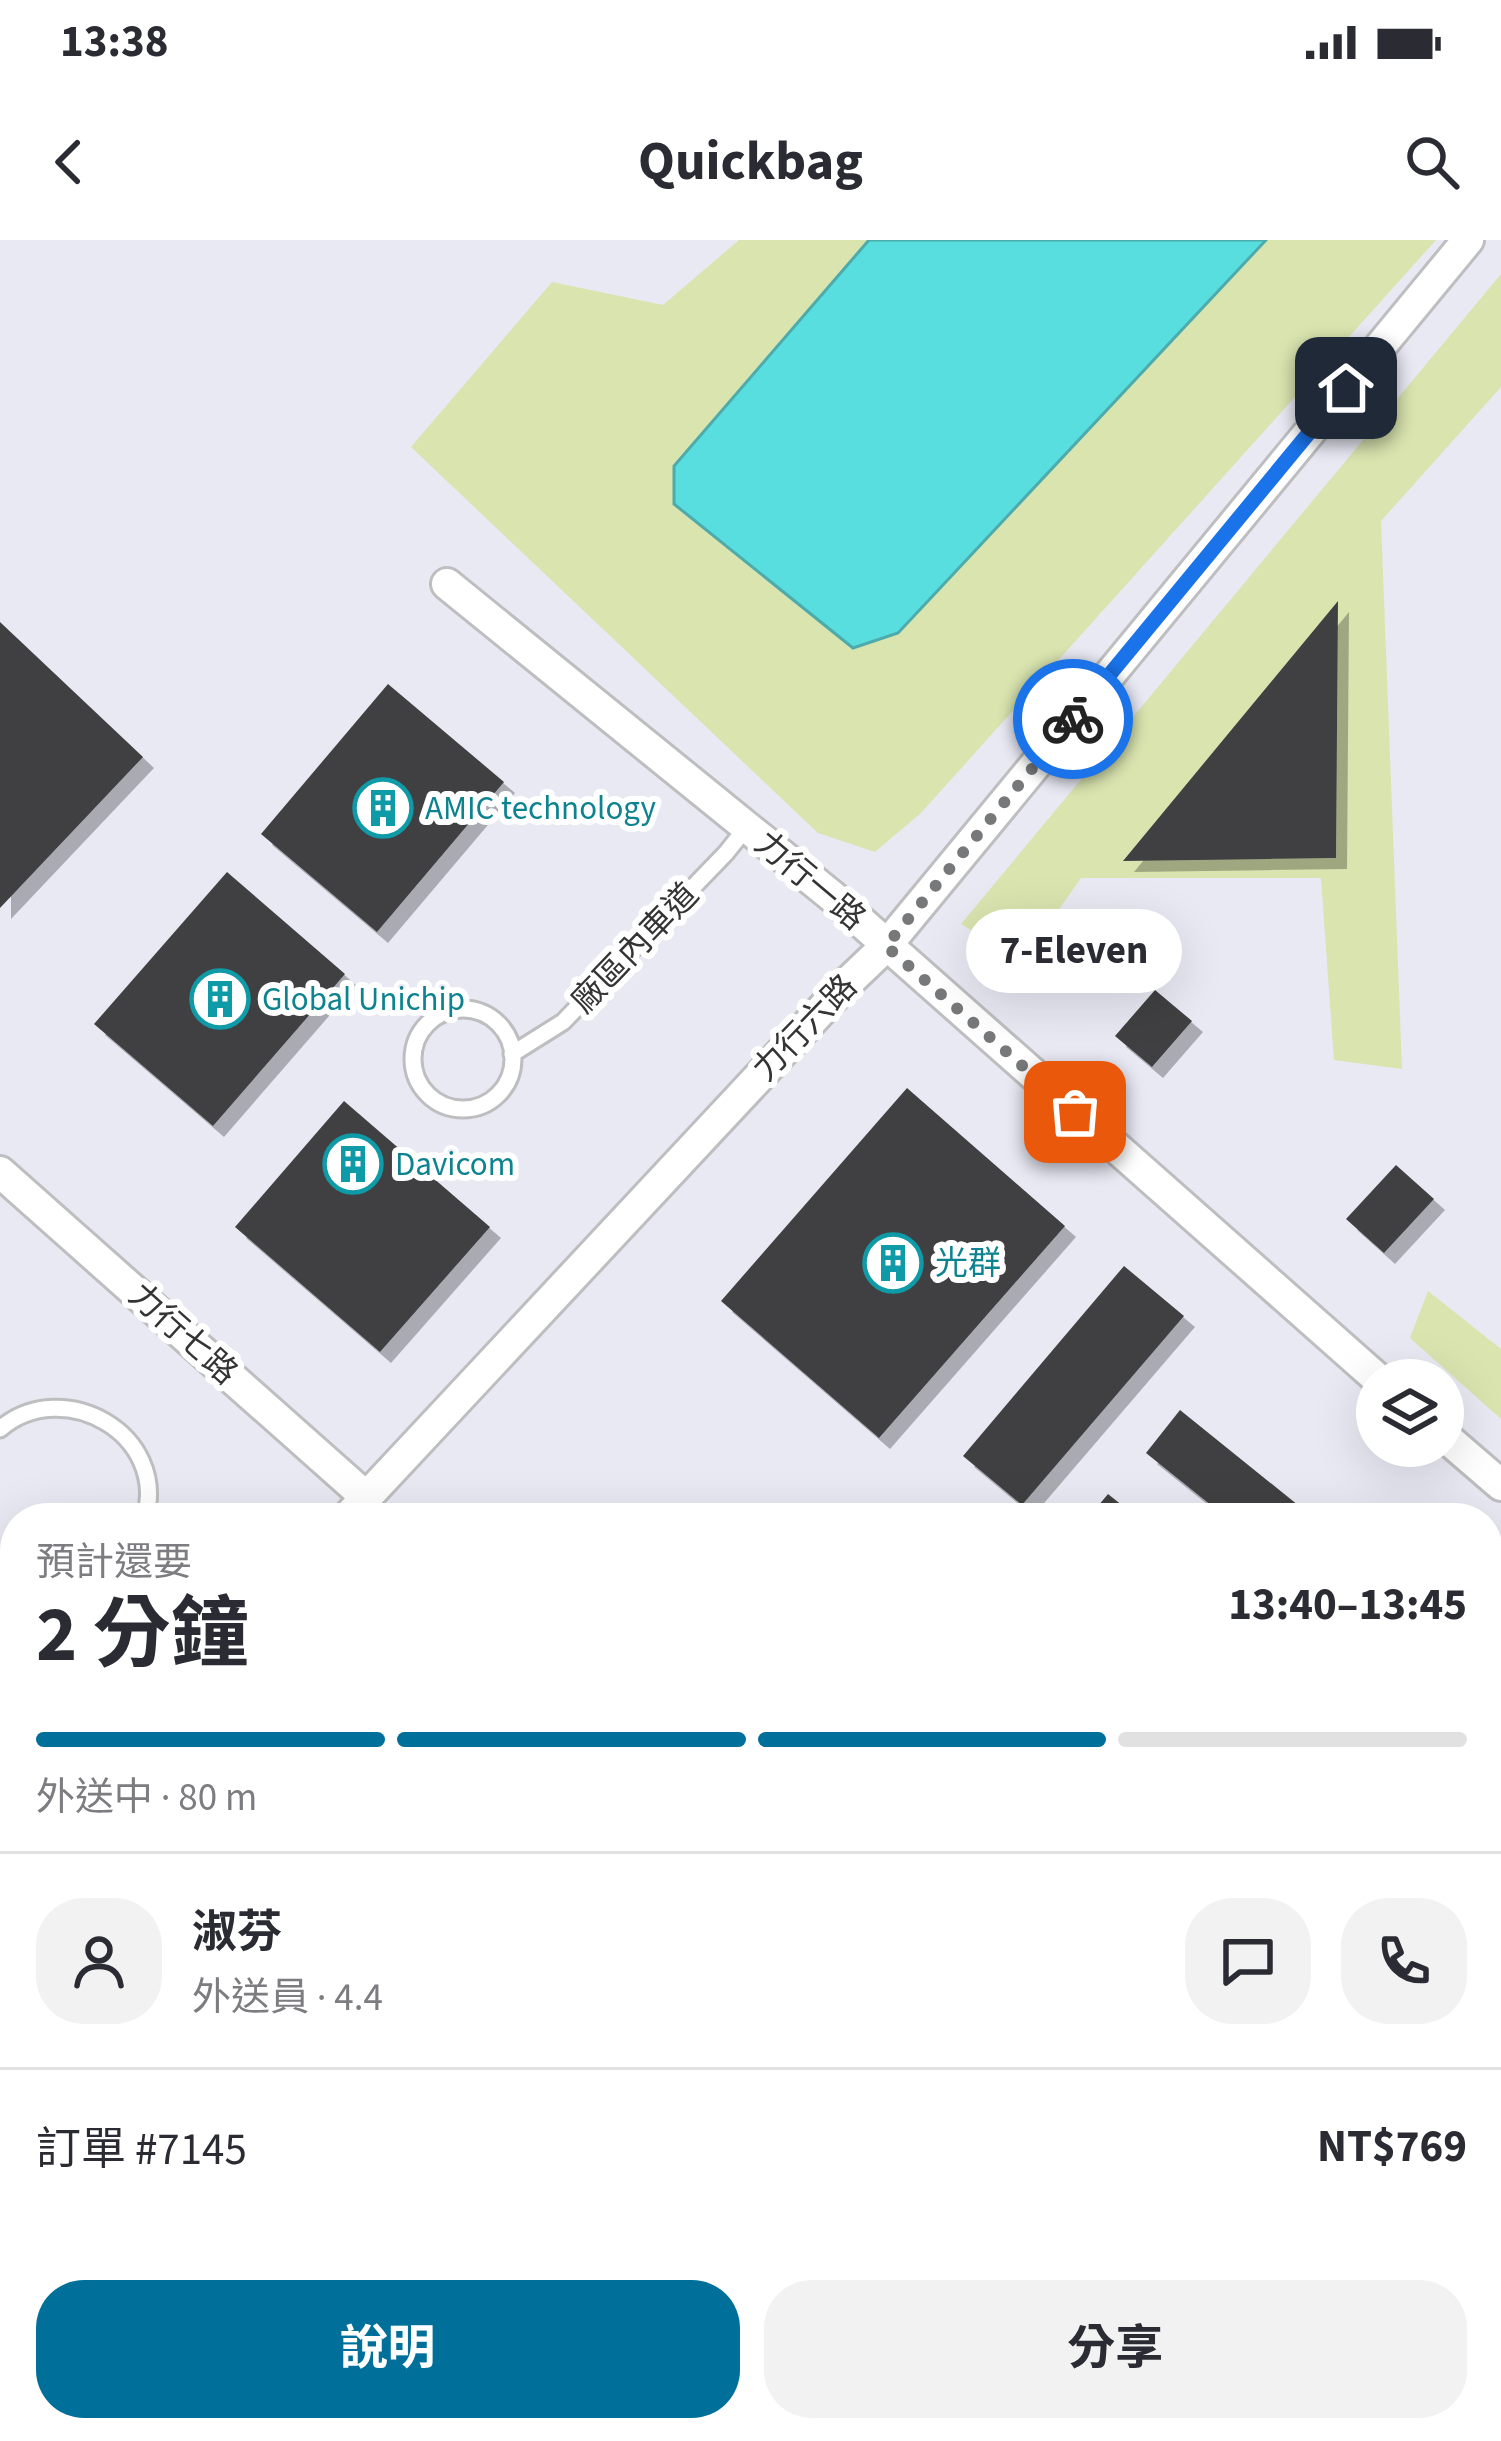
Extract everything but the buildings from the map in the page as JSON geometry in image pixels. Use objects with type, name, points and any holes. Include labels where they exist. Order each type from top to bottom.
[{"type":"street","name":"力行六路","points":[[362,1503],[826,1004],[886,946],[1468,240]]},
{"type":"street","name":"力行一路","points":[[447,584],[886,946],[1356,1360]]},
{"type":"street","name":"力行七路","points":[[0,1172],[352,1503]]},
{"type":"street","points":[[1464,1453],[1501,1485]]},
{"type":"lane","name":"廠區內車道","points":[[512,1054],[563,1022],[746,828]]},
{"type":"lane","name":"廠區內車道","points":[[467,1008],[491,1017],[509,1037],[512,1054],[504,1088],[484,1105],[458,1109],[434,1101],[417,1081],[412,1055],[421,1030],[441,1013],[467,1008]]},
{"type":"lane","points":[[0,1430],[12,1419],[39,1408],[68,1407],[96,1415],[120,1431],[138,1454],[148,1481],[147,1503]]},
{"type":"shaded area","points":[[0,240],[1501,240],[1501,1503],[0,1503]]},
{"type":"green space","points":[[739,240],[1436,240],[921,813],[875,852],[818,833],[411,447],[552,282],[663,305]]},
{"type":"green space","points":[[1501,274],[1501,387],[1381,521],[1402,1069],[1334,1060],[1321,878],[1081,878],[1022,962],[961,924]]},
{"type":"green space","points":[[1428,1291],[1501,1349],[1501,1419],[1464,1386],[1464,1359],[1434,1359],[1410,1338]]},
{"type":"water","points":[[869,240],[1266,240],[898,633],[853,648],[674,504],[674,466]]},
{"type":"way so far","points":[[1073,719],[886,946],[1075,1112]]},
{"type":"place","name":"AMIC technology","points":[[383,808]]},
{"type":"place","name":"Global Unichip","points":[[220,999]]},
{"type":"place","name":"7-Eleven","points":[[1075,1112]]},
{"type":"place","name":"Davicom","points":[[353,1164]]},
{"type":"place","name":"光群","points":[[893,1263]]},
{"type":"route","points":[[1073,719],[1346,388]]}]
